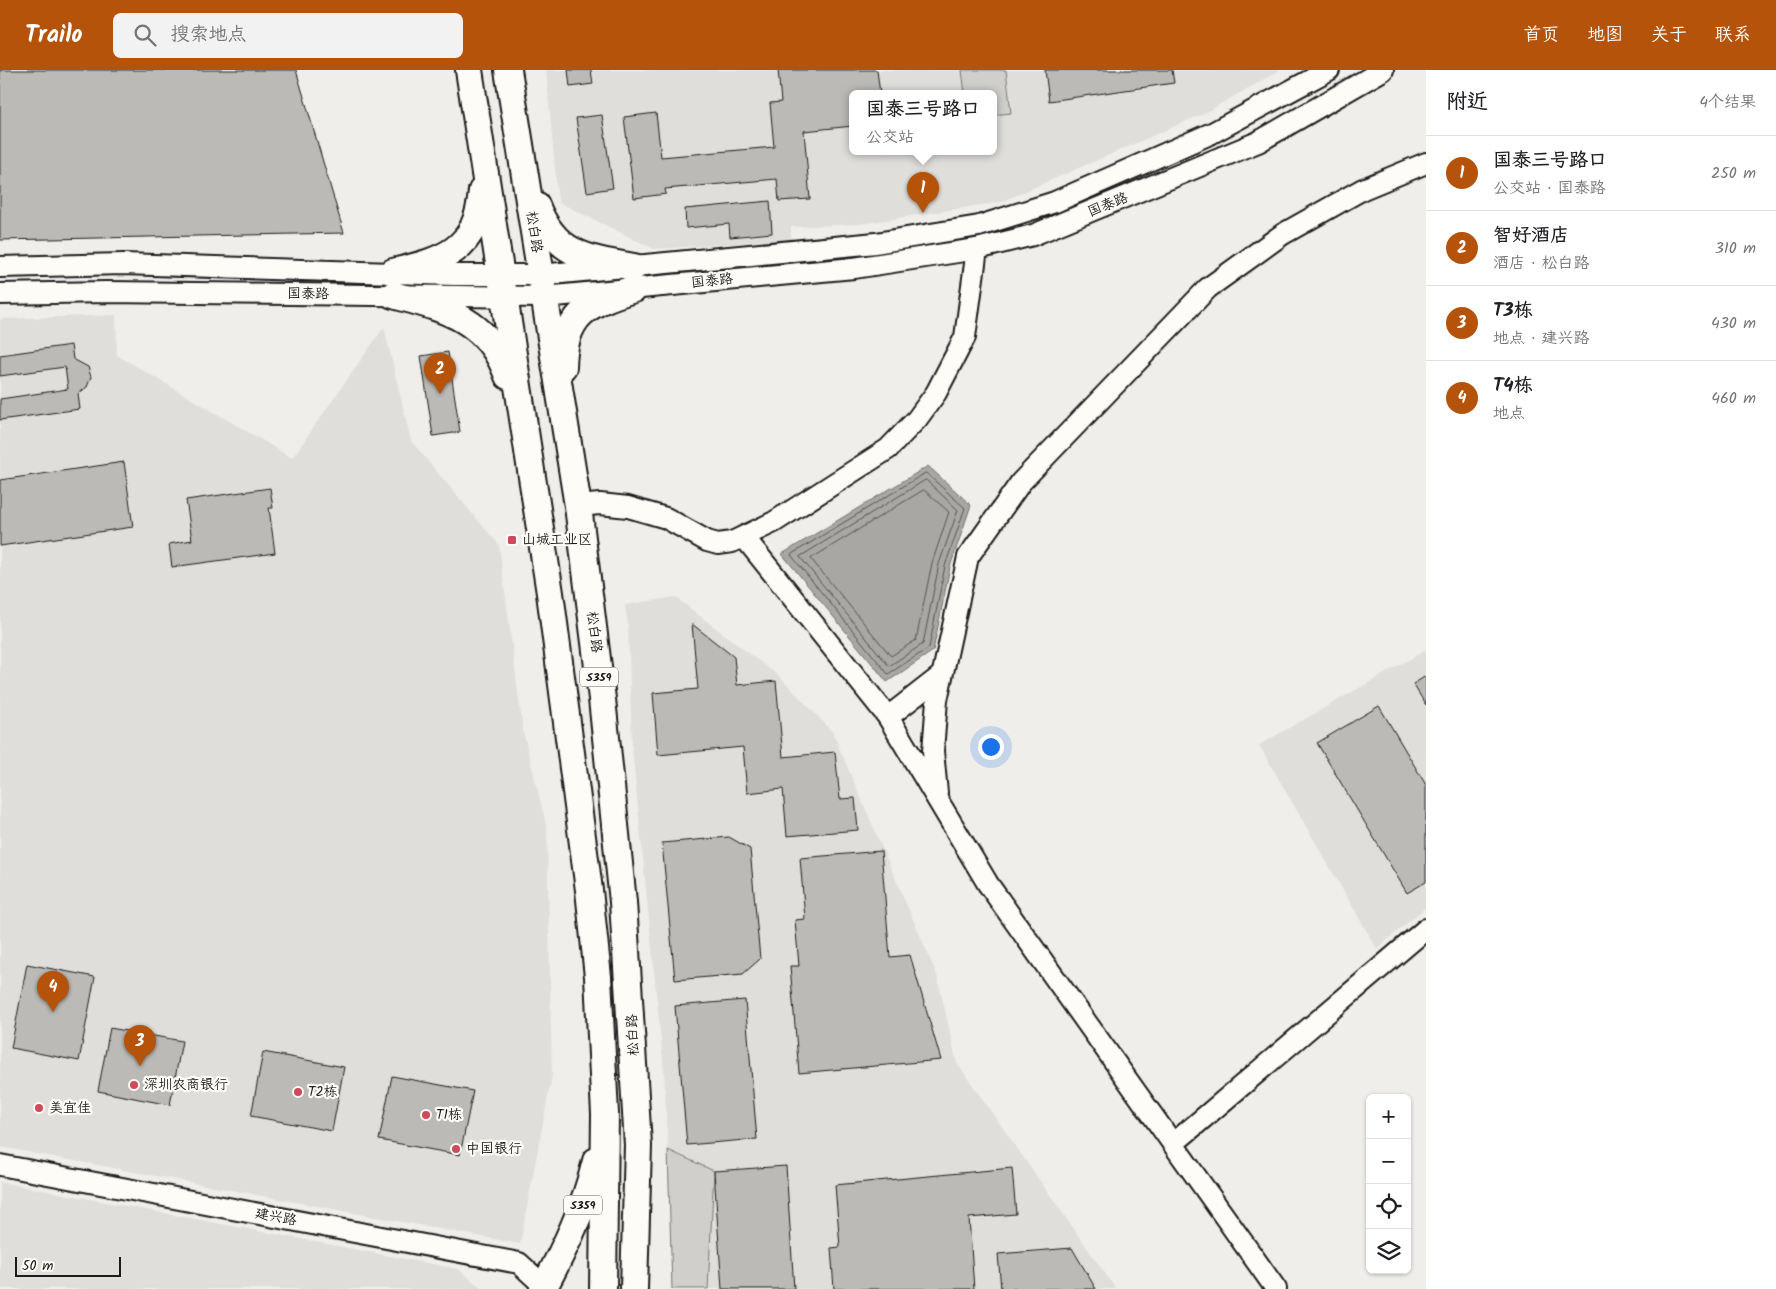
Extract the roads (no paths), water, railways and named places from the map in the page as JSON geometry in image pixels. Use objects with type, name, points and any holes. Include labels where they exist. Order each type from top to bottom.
[{"type":"main road","name":"S359","points":[[469,70],[570,735],[598,977],[605,1114],[595,1164],[584,1203],[565,1249],[543,1287]]},
{"type":"main road","name":"松白路","points":[[508,70],[578,506],[605,728],[623,902],[638,1145],[634,1289]]},
{"type":"main road","points":[[393,283],[445,257],[460,247],[471,233],[477,220],[484,163]]},
{"type":"main road","points":[[526,179],[540,216],[550,232],[562,245],[576,254],[634,278]]},
{"type":"main road","points":[[564,426],[563,355],[571,326],[580,313],[634,278]]},
{"type":"main road","points":[[393,283],[452,312],[480,330],[495,347],[505,367],[522,416]]},
{"type":"main road","points":[[603,1289],[605,1114]]},
{"type":"street","name":"国泰路","points":[[634,278],[980,226],[1054,202],[1142,165],[1212,133],[1329,70]]},
{"type":"street","name":"国泰路","points":[[0,267],[124,264],[393,283],[503,286],[542,286],[634,278],[854,268],[977,249],[1033,235],[1258,142],[1383,70]]},
{"type":"street","points":[[938,802],[934,777],[933,725],[942,674],[968,557],[1020,482],[1208,288],[1283,234],[1363,189],[1426,163]]},
{"type":"street","points":[[578,506],[600,504],[652,513],[707,541],[718,544],[732,542],[774,522],[888,449],[917,419],[936,393],[965,337],[977,249]]},
{"type":"street","name":"国泰路","points":[[0,294],[393,283]]},
{"type":"street","points":[[744,536],[888,717],[988,884],[1276,1289]]},
{"type":"street","points":[[888,717],[942,674]]},
{"type":"street","points":[[1174,1144],[1426,929]]},
{"type":"street","name":"建兴路","points":[[0,1165],[519,1263],[543,1287]]},
{"type":"water","points":[[928,466],[971,505],[950,567],[933,651],[887,682],[782,554]]},
{"type":"place","name":"国泰三号路口","points":[[923,213]]},
{"type":"place","name":"智好酒店","points":[[440,394]]},
{"type":"place","name":"山城工业区","points":[[512,540]]},
{"type":"place","name":"T4栋","points":[[53,1012]]},
{"type":"place","name":"T3栋","points":[[140,1066]]},
{"type":"place","name":"深圳农商银行","points":[[134,1085]]},
{"type":"place","name":"T2栋","points":[[298,1092]]},
{"type":"place","name":"美宜佳","points":[[39,1108]]},
{"type":"place","name":"T1栋","points":[[426,1115]]},
{"type":"place","name":"中国银行","points":[[456,1149]]}]
